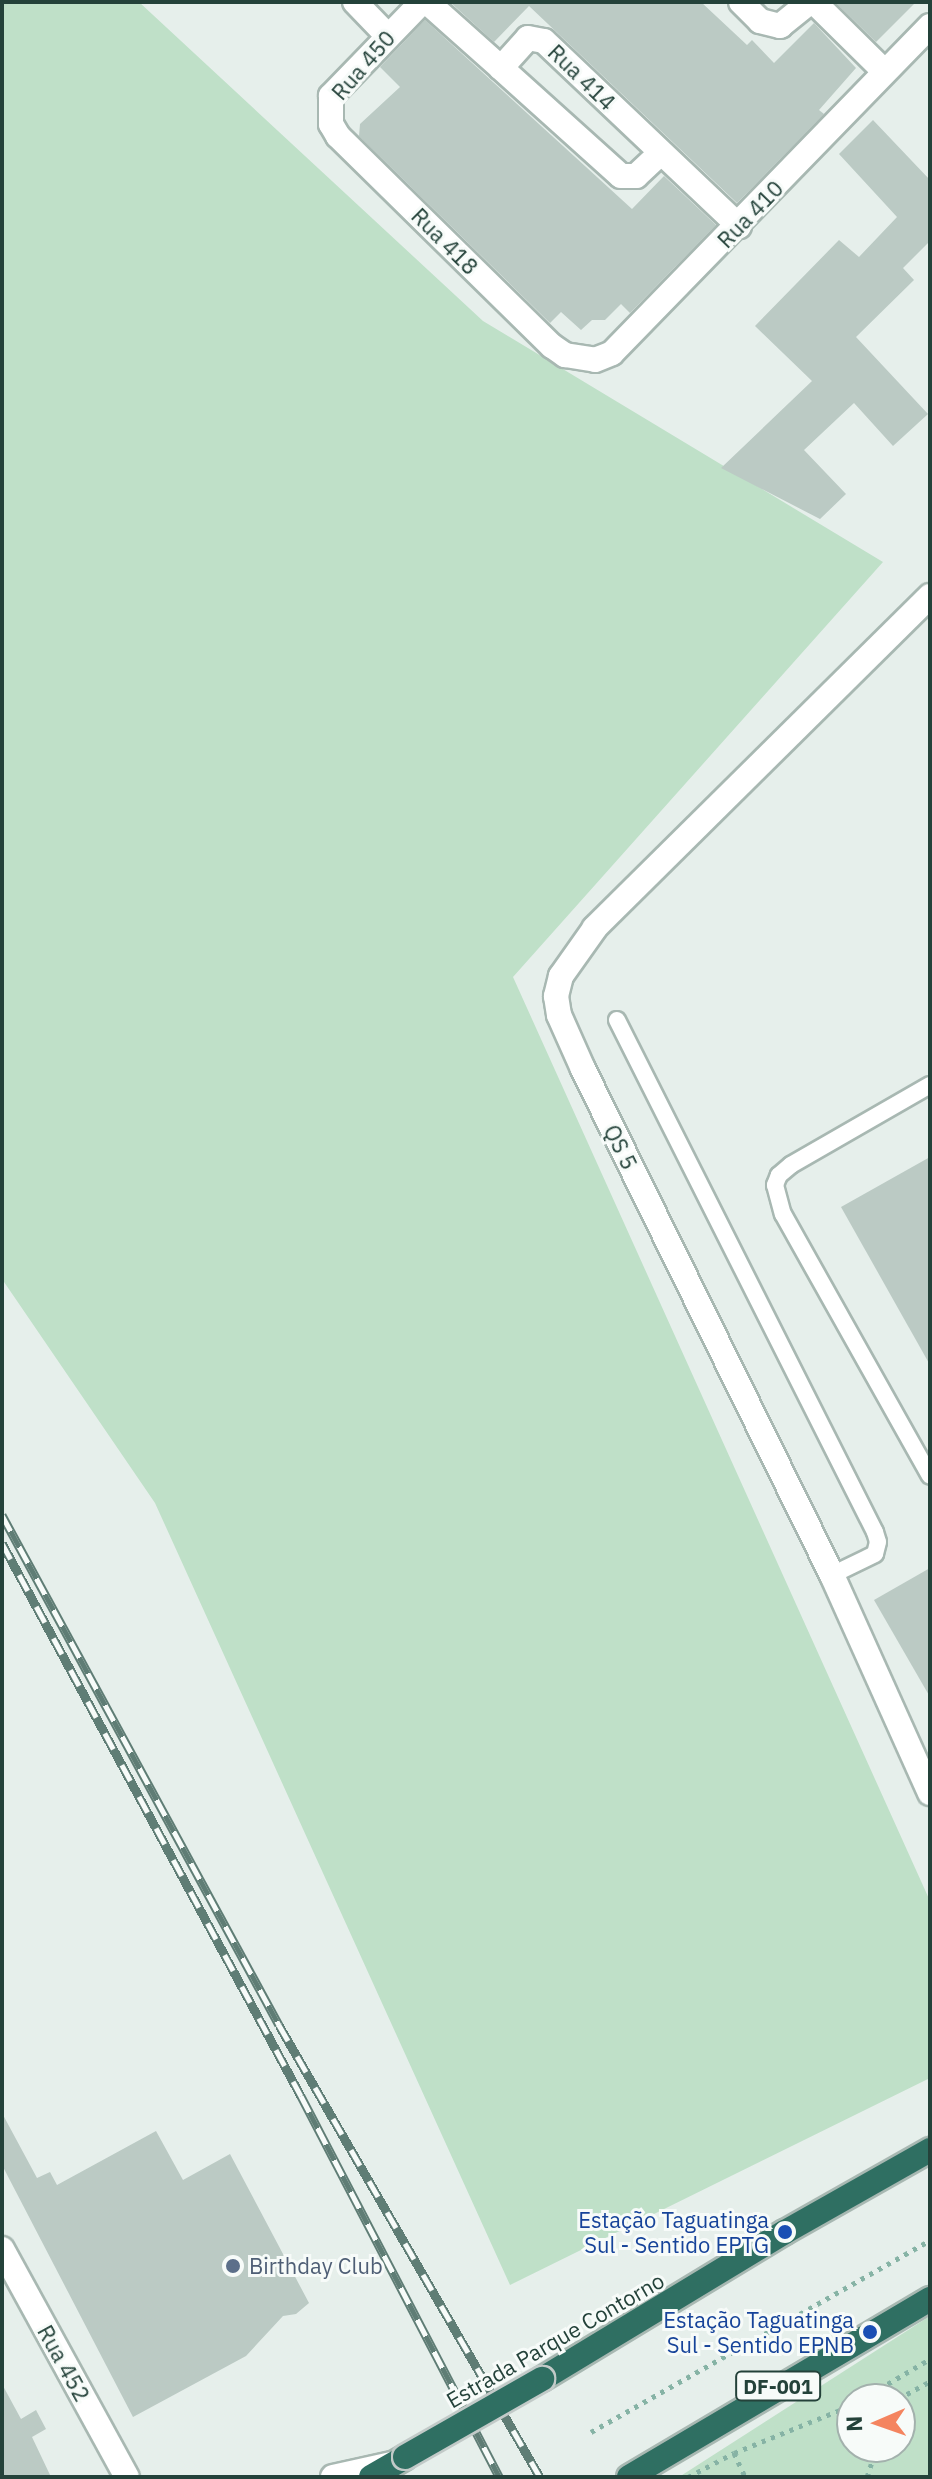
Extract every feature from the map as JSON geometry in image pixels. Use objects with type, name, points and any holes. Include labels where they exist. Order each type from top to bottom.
[{"type":"highway","name":"Estrada Parque Contorno","points":[[371,2477],[542,2379],[785,2232],[930,2150]]},
{"type":"highway","name":"DF-001","points":[[629,2477],[930,2299]]},
{"type":"street","points":[[355,2],[387,35]]},
{"type":"street","name":"Rua 450","points":[[338,136],[331,124],[331,96],[387,35],[424,2]]},
{"type":"street","name":"Rua 414","points":[[424,2],[621,176],[636,176],[661,153]]},
{"type":"street","points":[[741,2],[760,21],[780,26],[812,2],[884,71]]},
{"type":"street","name":"Rua 410","points":[[552,346],[565,355],[595,360],[612,353],[739,226],[930,26]]},
{"type":"street","name":"Rua 414","points":[[501,68],[528,38],[544,41],[739,226]]},
{"type":"street","name":"Rua 418","points":[[338,136],[552,346]]},
{"type":"street","name":"QS 5","points":[[930,596],[595,928],[561,976],[556,996],[559,1015],[583,1069],[832,1575],[930,1793]]},
{"type":"street","name":"Rua 452","points":[[2,2249],[127,2477]]},
{"type":"street","points":[[333,2477],[401,2460]]},
{"type":"lane","points":[[617,1020],[875,1532],[878,1542],[875,1554],[832,1575]]},
{"type":"lane","points":[[930,1085],[791,1165],[779,1175],[775,1185],[783,1214],[930,1476]]},
{"type":"path","points":[[591,2432],[930,2240]]},
{"type":"path","points":[[889,2383],[930,2359]]},
{"type":"path","points":[[688,2477],[734,2453],[836,2412]]},
{"type":"path","points":[[734,2453],[745,2477]]},
{"type":"green space","points":[[2,2],[139,2],[483,321],[883,562],[513,977],[930,1901],[930,2078],[510,2285],[155,1503],[2,1279]]},
{"type":"green space","points":[[930,2316],[930,2477],[679,2477]]},
{"type":"building","points":[[450,2],[701,2],[747,45],[752,40],[774,63],[814,23],[856,68],[819,110],[824,114],[737,203],[529,6],[494,42]]},
{"type":"building","points":[[835,2],[916,2],[876,42]]},
{"type":"building","points":[[425,20],[632,209],[664,176],[716,225],[630,313],[621,304],[605,320],[592,320],[581,330],[561,312],[550,323],[359,136],[360,124],[400,87],[380,67]]},
{"type":"building","points":[[873,120],[930,180],[930,241],[903,268],[914,280],[856,337],[928,414],[893,446],[854,403],[804,450],[846,494],[820,519],[721,468],[812,381],[755,326],[839,240],[859,257],[897,217],[839,154]]},
{"type":"building","points":[[930,1157],[930,1365],[841,1207]]},
{"type":"building","points":[[930,1568],[930,1697],[874,1600]]},
{"type":"building","points":[[2,2113],[37,2178],[50,2172],[57,2185],[156,2131],[183,2180],[230,2154],[309,2303],[296,2314],[283,2316],[246,2356],[133,2417],[2,2165]]},
{"type":"building","points":[[2,2384],[21,2419],[36,2410],[46,2429],[32,2437],[51,2477],[2,2477]]},
{"type":"railway","points":[[2,1515],[279,2025],[540,2477]]},
{"type":"railway","points":[[2,1543],[301,2096],[499,2477]]},
{"type":"place","name":"Estação Taguatinga Sul - Sentido EPTG","points":[[785,2232]]},
{"type":"place","name":"Birthday Club","points":[[233,2266]]},
{"type":"place","name":"Estação Taguatinga Sul - Sentido EPNB","points":[[870,2332]]}]
